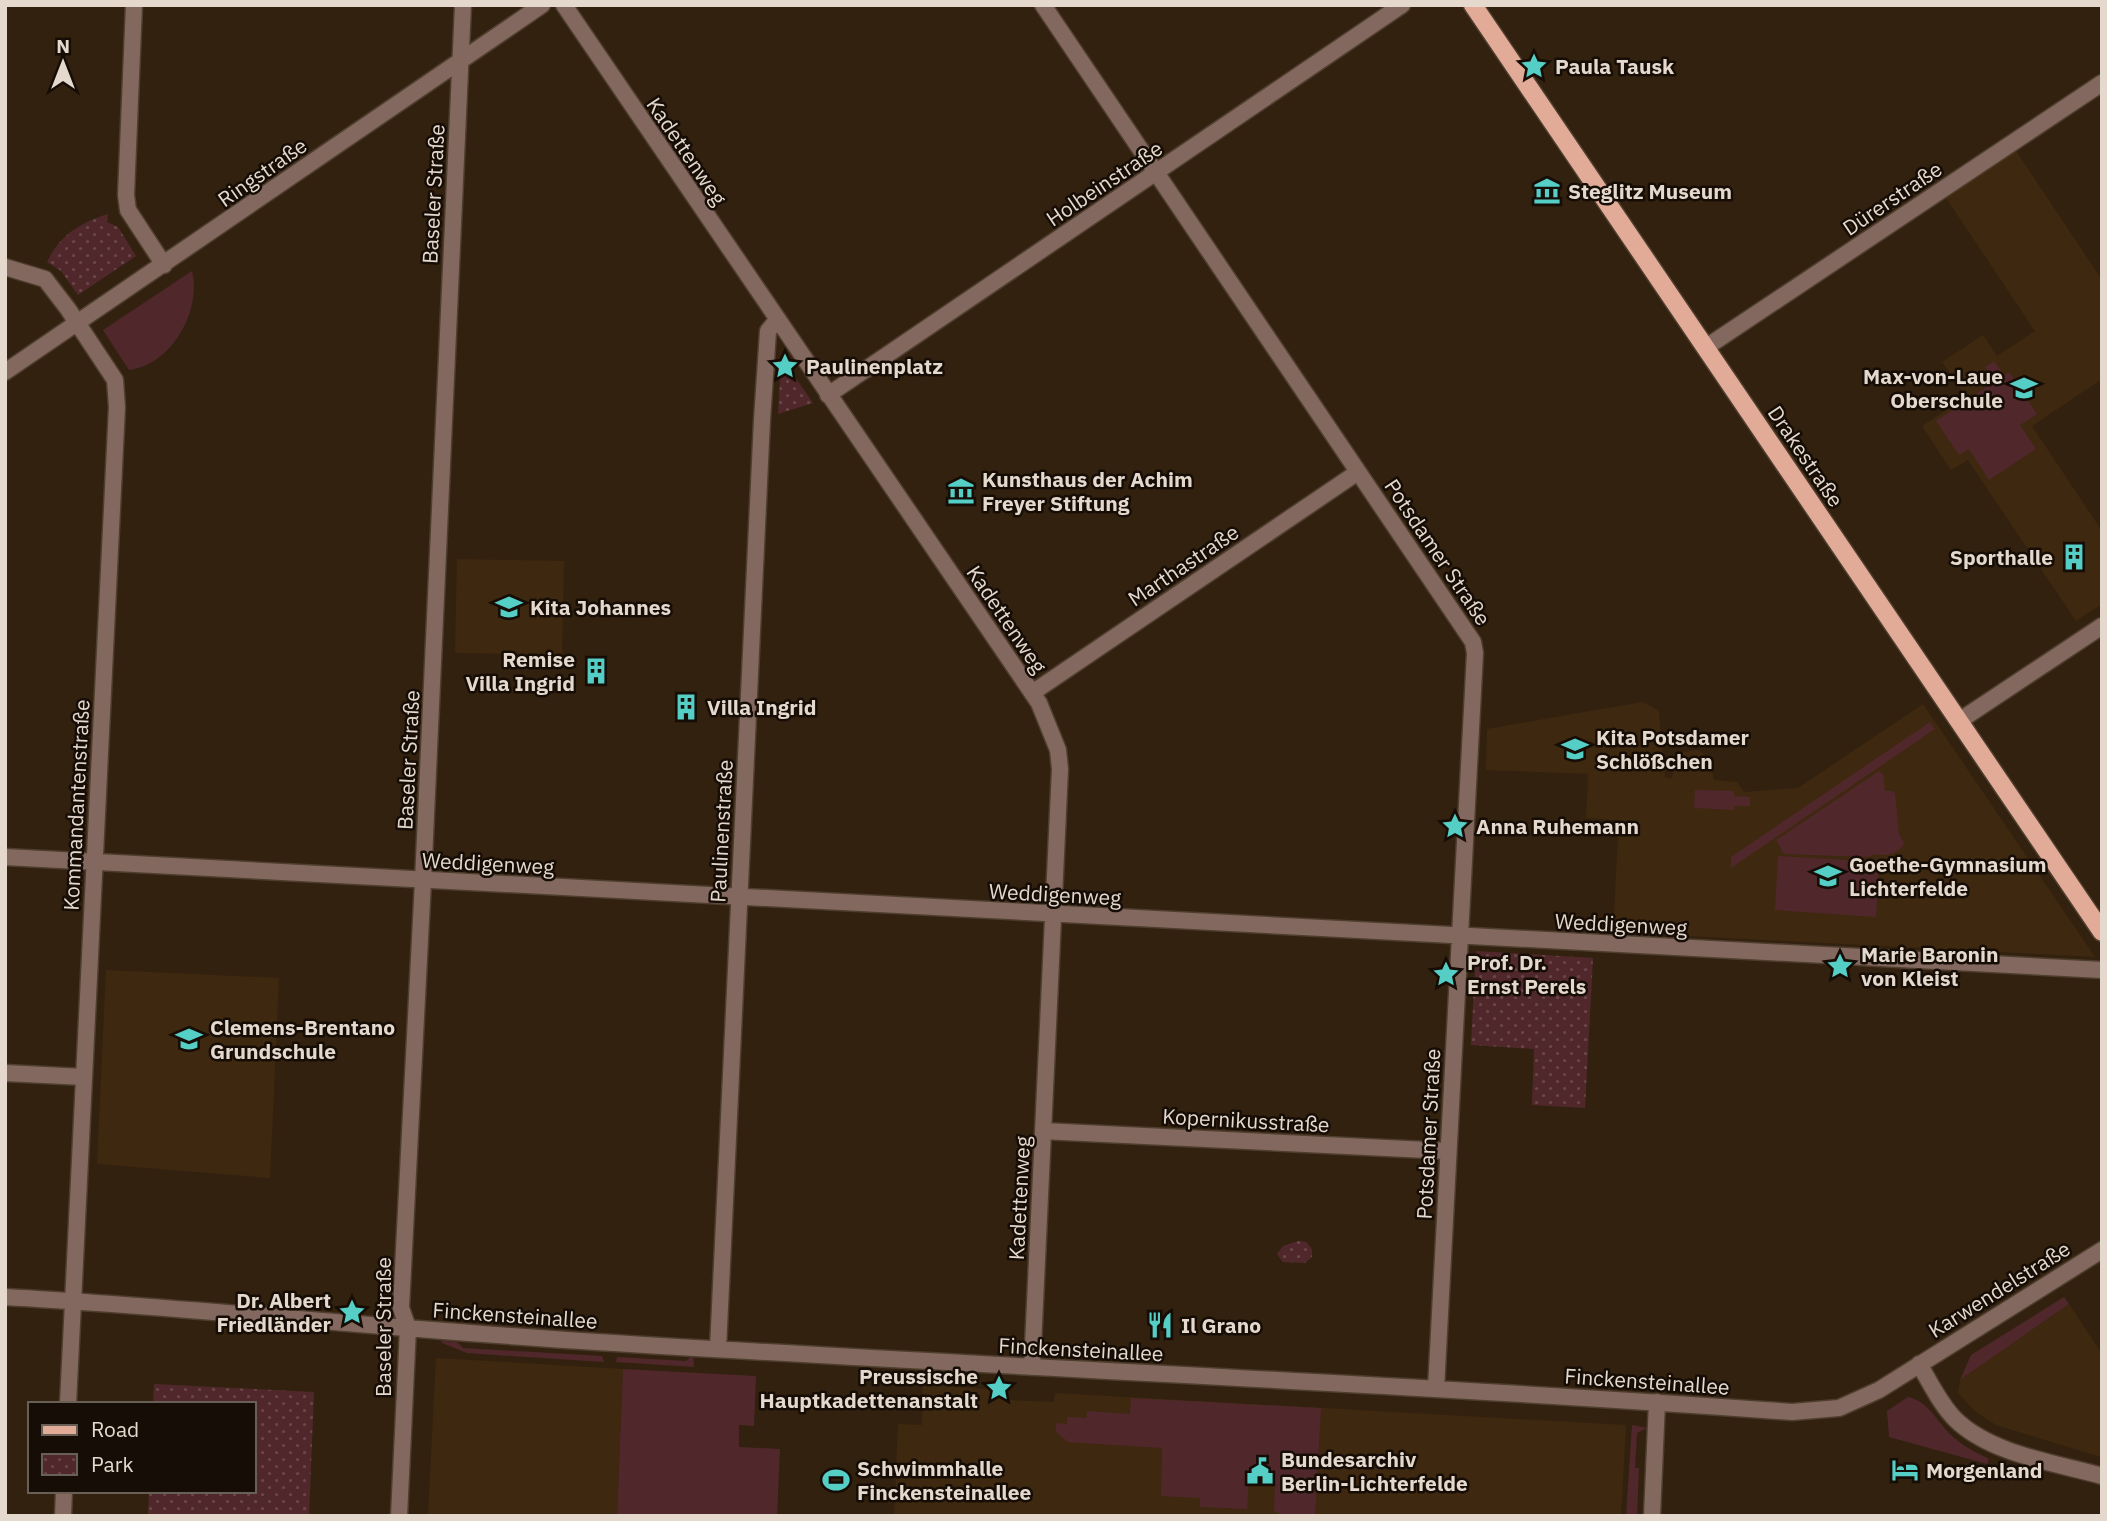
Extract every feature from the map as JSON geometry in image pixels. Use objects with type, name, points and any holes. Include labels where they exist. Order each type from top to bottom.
[{"type":"main road","name":"Drakestraße","points":[[1473,5],[2102,932]]},
{"type":"street","points":[[134,5],[126,195],[128,210],[163,265]]},
{"type":"street","name":"Baseler Straße","points":[[399,1516],[408,1328],[401,1308],[463,5]]},
{"type":"street","name":"Ringstraße","points":[[5,372],[542,5]]},
{"type":"street","name":"Kadettenweg","points":[[564,5],[1032,693],[1048,723],[1058,750],[1060,769],[1054,915],[1032,1367]]},
{"type":"street","name":"Potsdamer Straße","points":[[1043,5],[1474,642],[1436,1389]]},
{"type":"street","name":"Holbeinstraße","points":[[828,396],[1402,5]]},
{"type":"street","name":"Dürerstraße","points":[[1705,348],[2102,83]]},
{"type":"street","name":"Kommandantenstraße","points":[[5,267],[45,279],[115,380],[117,407],[68,1402]]},
{"type":"street","name":"Paulinenstraße","points":[[718,1349],[768,331],[777,320]]},
{"type":"street","name":"Marthastraße","points":[[1032,693],[1358,472]]},
{"type":"street","points":[[1959,721],[2102,626]]},
{"type":"street","name":"Weddigenweg","points":[[5,857],[2102,970]]},
{"type":"street","points":[[5,1073],[84,1077]]},
{"type":"street","name":"Kopernikusstraße","points":[[1043,1130],[1447,1151]]},
{"type":"street","name":"Karwendelstraße","points":[[1919,1364],[2102,1250]]},
{"type":"street","name":"Finckensteinallee","points":[[5,1297],[718,1349],[1436,1389],[1792,1412],[1839,1408],[1879,1390],[1919,1364]]},
{"type":"street","points":[[1919,1364],[1955,1419],[1983,1440],[2003,1449],[2102,1476]]},
{"type":"street","points":[[1652,1516],[1657,1402]]},
{"type":"street","points":[[63,1516],[64,1493]]},
{"type":"shaded area","name":"Max-von-Laue Oberschule","points":[[2016,151],[2102,280],[2102,379],[2032,426],[2102,531],[2102,604],[2076,621],[1968,460],[1951,470],[1922,426],[1966,397],[1942,362],[1983,335],[1997,356],[2035,331],[1946,198]]},
{"type":"shaded area","name":"Kita Johannes","points":[[457,559],[564,561],[562,655],[455,653]]},
{"type":"shaded area","name":"Goethe-Gymnasium Lichterfelde","points":[[1643,702],[1659,711],[1665,778],[1672,778],[1676,761],[1683,752],[1698,750],[1710,759],[1714,780],[1737,782],[1744,792],[1798,788],[1923,704],[2095,957],[1613,932],[1619,820],[1586,818],[1588,774],[1486,770],[1487,729]]},
{"type":"shaded area","name":"Clemens-Brentano Grundschule","points":[[106,970],[279,978],[270,1178],[97,1164]]},
{"type":"shaded area","points":[[2069,1304],[2102,1354],[2101,1457],[1996,1425],[1976,1412],[1958,1393],[1960,1380]]},
{"type":"shaded area","points":[[436,1358],[623,1369],[617,1516],[428,1516]]},
{"type":"shaded area","name":"Bundesarchiv Berlin-Lichterfelde","points":[[923,1385],[1005,1390],[1005,1400],[1054,1402],[1055,1393],[1626,1425],[1621,1516],[894,1516],[898,1424],[922,1425]]},
{"type":"green space","points":[[108,214],[107,222],[118,227],[136,256],[78,295],[61,271],[47,262],[58,244],[72,231]]},
{"type":"green space","points":[[192,271],[192,303],[180,334],[158,358],[129,370],[103,330]]},
{"type":"green space","points":[[781,360],[813,403],[778,414]]},
{"type":"green space","points":[[1994,361],[2004,375],[2009,372],[2037,414],[2020,425],[2036,449],[1989,480],[1969,449],[1959,455],[1936,421],[1994,382],[1985,367]]},
{"type":"green space","points":[[1930,722],[1935,729],[1731,868],[1731,857]]},
{"type":"green space","points":[[1879,771],[1883,774],[1885,791],[1895,793],[1899,834],[1904,843],[1899,850],[1869,857],[1784,854],[1776,840]]},
{"type":"green space","points":[[1695,790],[1734,791],[1734,796],[1750,797],[1750,806],[1734,806],[1733,810],[1694,808]]},
{"type":"green space","points":[[1778,856],[1879,862],[1876,917],[1775,910]]},
{"type":"green space","points":[[1476,951],[1593,958],[1585,1108],[1532,1105],[1534,1049],[1471,1045]]},
{"type":"green space","points":[[1298,1241],[1306,1242],[1312,1249],[1312,1257],[1305,1263],[1283,1262],[1277,1254],[1283,1246]]},
{"type":"green space","points":[[2064,1297],[2069,1304],[1960,1380],[1971,1355]]},
{"type":"green space","points":[[442,1341],[457,1342],[463,1348],[602,1356],[604,1362],[467,1353]]},
{"type":"green space","points":[[693,1355],[694,1367],[616,1362],[617,1357],[686,1361]]},
{"type":"green space","points":[[623,1369],[756,1376],[754,1426],[739,1425],[739,1447],[780,1449],[777,1516],[617,1516]]},
{"type":"green space","points":[[154,1384],[314,1392],[309,1516],[148,1516],[149,1493],[256,1493],[256,1402],[153,1402]]},
{"type":"green space","points":[[1908,1397],[1921,1402],[1959,1442],[1989,1459],[1987,1464],[1889,1437],[1887,1411]]},
{"type":"green space","points":[[1131,1398],[1321,1408],[1315,1516],[1285,1516],[1274,1511],[1275,1481],[1249,1480],[1247,1509],[1200,1507],[1200,1498],[1161,1496],[1162,1448],[1068,1442],[1056,1432],[1056,1423],[1067,1424],[1067,1417],[1087,1418],[1087,1411],[1130,1414]]},
{"type":"green space","points":[[1632,1425],[1647,1428],[1637,1433],[1637,1516],[1626,1516]]},
{"type":"place","name":"Paula Tausk","points":[[1534,66]]},
{"type":"place","name":"Steglitz Museum","points":[[1547,191]]},
{"type":"place","name":"Paulinenplatz","points":[[785,366]]},
{"type":"place","name":"Max-von-Laue Oberschule","points":[[2024,388]]},
{"type":"place","name":"Kunsthaus der Achim Freyer Stiftung","points":[[961,491]]},
{"type":"place","name":"Sporthalle","points":[[2074,557]]},
{"type":"place","name":"Kita Johannes","points":[[509,607]]},
{"type":"place","name":"Remise Villa Ingrid","points":[[596,671]]},
{"type":"place","name":"Villa Ingrid","points":[[686,707]]},
{"type":"place","name":"Kita Potsdamer Schlößchen","points":[[1575,749]]},
{"type":"place","name":"Anna Ruhemann","points":[[1455,826]]},
{"type":"place","name":"Goethe-Gymnasium Lichterfelde","points":[[1828,876]]},
{"type":"place","name":"Marie Baronin von Kleist","points":[[1840,966]]},
{"type":"place","name":"Prof. Dr. Ernst Perels","points":[[1446,974]]},
{"type":"place","name":"Clemens-Brentano Grundschule","points":[[189,1039]]},
{"type":"place","name":"Dr. Albert Friedländer","points":[[352,1312]]},
{"type":"place","name":"Il Grano","points":[[1160,1325]]},
{"type":"place","name":"Preussische Hauptkadettenanstalt","points":[[999,1388]]},
{"type":"place","name":"Morgenland","points":[[1905,1470]]},
{"type":"place","name":"Bundesarchiv Berlin-Lichterfelde","points":[[1260,1471]]},
{"type":"place","name":"Schwimmhalle Finckensteinallee","points":[[836,1480]]}]
